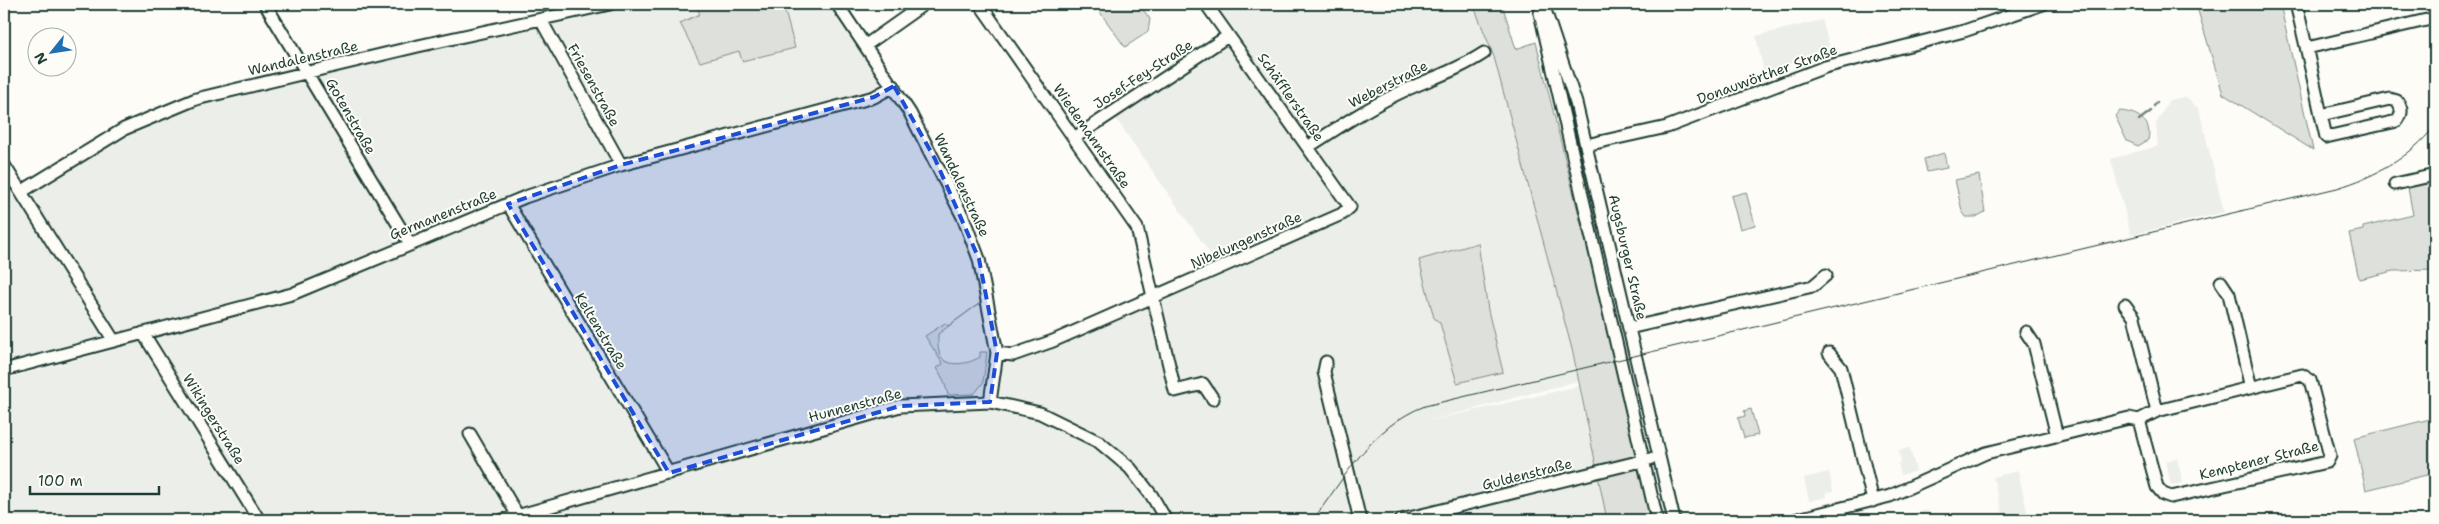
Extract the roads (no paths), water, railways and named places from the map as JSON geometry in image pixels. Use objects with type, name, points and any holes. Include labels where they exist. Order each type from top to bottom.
[{"type":"street","name":"Gotenstraße","points":[[265,4],[410,244]]},
{"type":"street","name":"Wandalenstraße","points":[[21,192],[124,129],[196,99],[418,46],[610,4]]},
{"type":"street","name":"Wandalenstraße","points":[[837,4],[894,86],[935,159],[971,238],[978,259],[997,354],[990,402]]},
{"type":"street","points":[[866,45],[924,4]]},
{"type":"street","name":"Wiedemannstraße","points":[[980,4],[1137,228],[1153,298]]},
{"type":"street","name":"Schäfflerstraße","points":[[1206,4],[1350,207]]},
{"type":"street","points":[[1538,4],[1657,520]]},
{"type":"street","name":"Augsburger Straße","points":[[1543,4],[1570,82],[1586,145],[1674,520]]},
{"type":"street","name":"Donauwörther Straße","points":[[1586,145],[1665,127],[1825,67],[1960,32],[2043,4]]},
{"type":"street","points":[[2296,4],[2321,116],[2326,137],[2397,121],[2401,115],[2402,108],[2397,101],[2390,100],[2321,116]]},
{"type":"street","points":[[2306,48],[2435,18]]},
{"type":"street","name":"Friesenstraße","points":[[541,20],[621,165]]},
{"type":"street","name":"Josef-Fey-Straße","points":[[1074,138],[1228,36]]},
{"type":"street","name":"Weberstraße","points":[[1308,148],[1364,111],[1434,76],[1466,65],[1484,53]]},
{"type":"street","name":"Germanenstraße","points":[[4,370],[292,294],[508,204],[621,165],[874,97],[894,86]]},
{"type":"street","points":[[4,165],[114,341]]},
{"type":"street","points":[[2395,184],[2435,175]]},
{"type":"street","name":"Keltenstraße","points":[[508,204],[669,473]]},
{"type":"street","name":"Nibelungenstraße","points":[[997,354],[1012,355],[1023,352],[1153,298],[1342,214],[1350,207]]},
{"type":"street","points":[[1629,328],[1813,286],[1826,275]]},
{"type":"street","points":[[2222,282],[2229,294],[2251,388]]},
{"type":"street","points":[[1153,298],[1175,391],[1203,384],[1213,399]]},
{"type":"street","points":[[2125,305],[2134,317],[2157,411]]},
{"type":"street","points":[[2026,332],[2034,344],[2057,436]]},
{"type":"street","name":"Wikingerstraße","points":[[143,334],[259,520]]},
{"type":"street","points":[[1829,353],[1841,368],[1873,501]]},
{"type":"street","points":[[1326,362],[1324,372],[1360,520]]},
{"type":"street","name":"Kemptener Straße","points":[[1794,520],[1873,501],[1908,490],[1986,453],[2129,418],[2139,420],[2157,411],[2302,376],[2310,380],[2330,456],[2327,462],[2171,497],[2162,494],[2157,487],[2139,420]]},
{"type":"street","name":"Hunnenstraße","points":[[503,520],[900,406],[990,402],[1040,413],[1100,442],[1130,468],[1152,496],[1166,520]]},
{"type":"street","points":[[470,434],[518,516]]},
{"type":"street","name":"Guldenstraße","points":[[1401,520],[1660,457]]},
{"type":"waterway","points":[[2154,106],[2157,102]]},
{"type":"waterway","points":[[2139,120],[2151,111]]},
{"type":"tram line","points":[[1313,520],[1361,454],[1390,426],[1406,415],[1425,406],[2337,188],[2366,178],[2391,165],[2414,148],[2435,126]]}]
